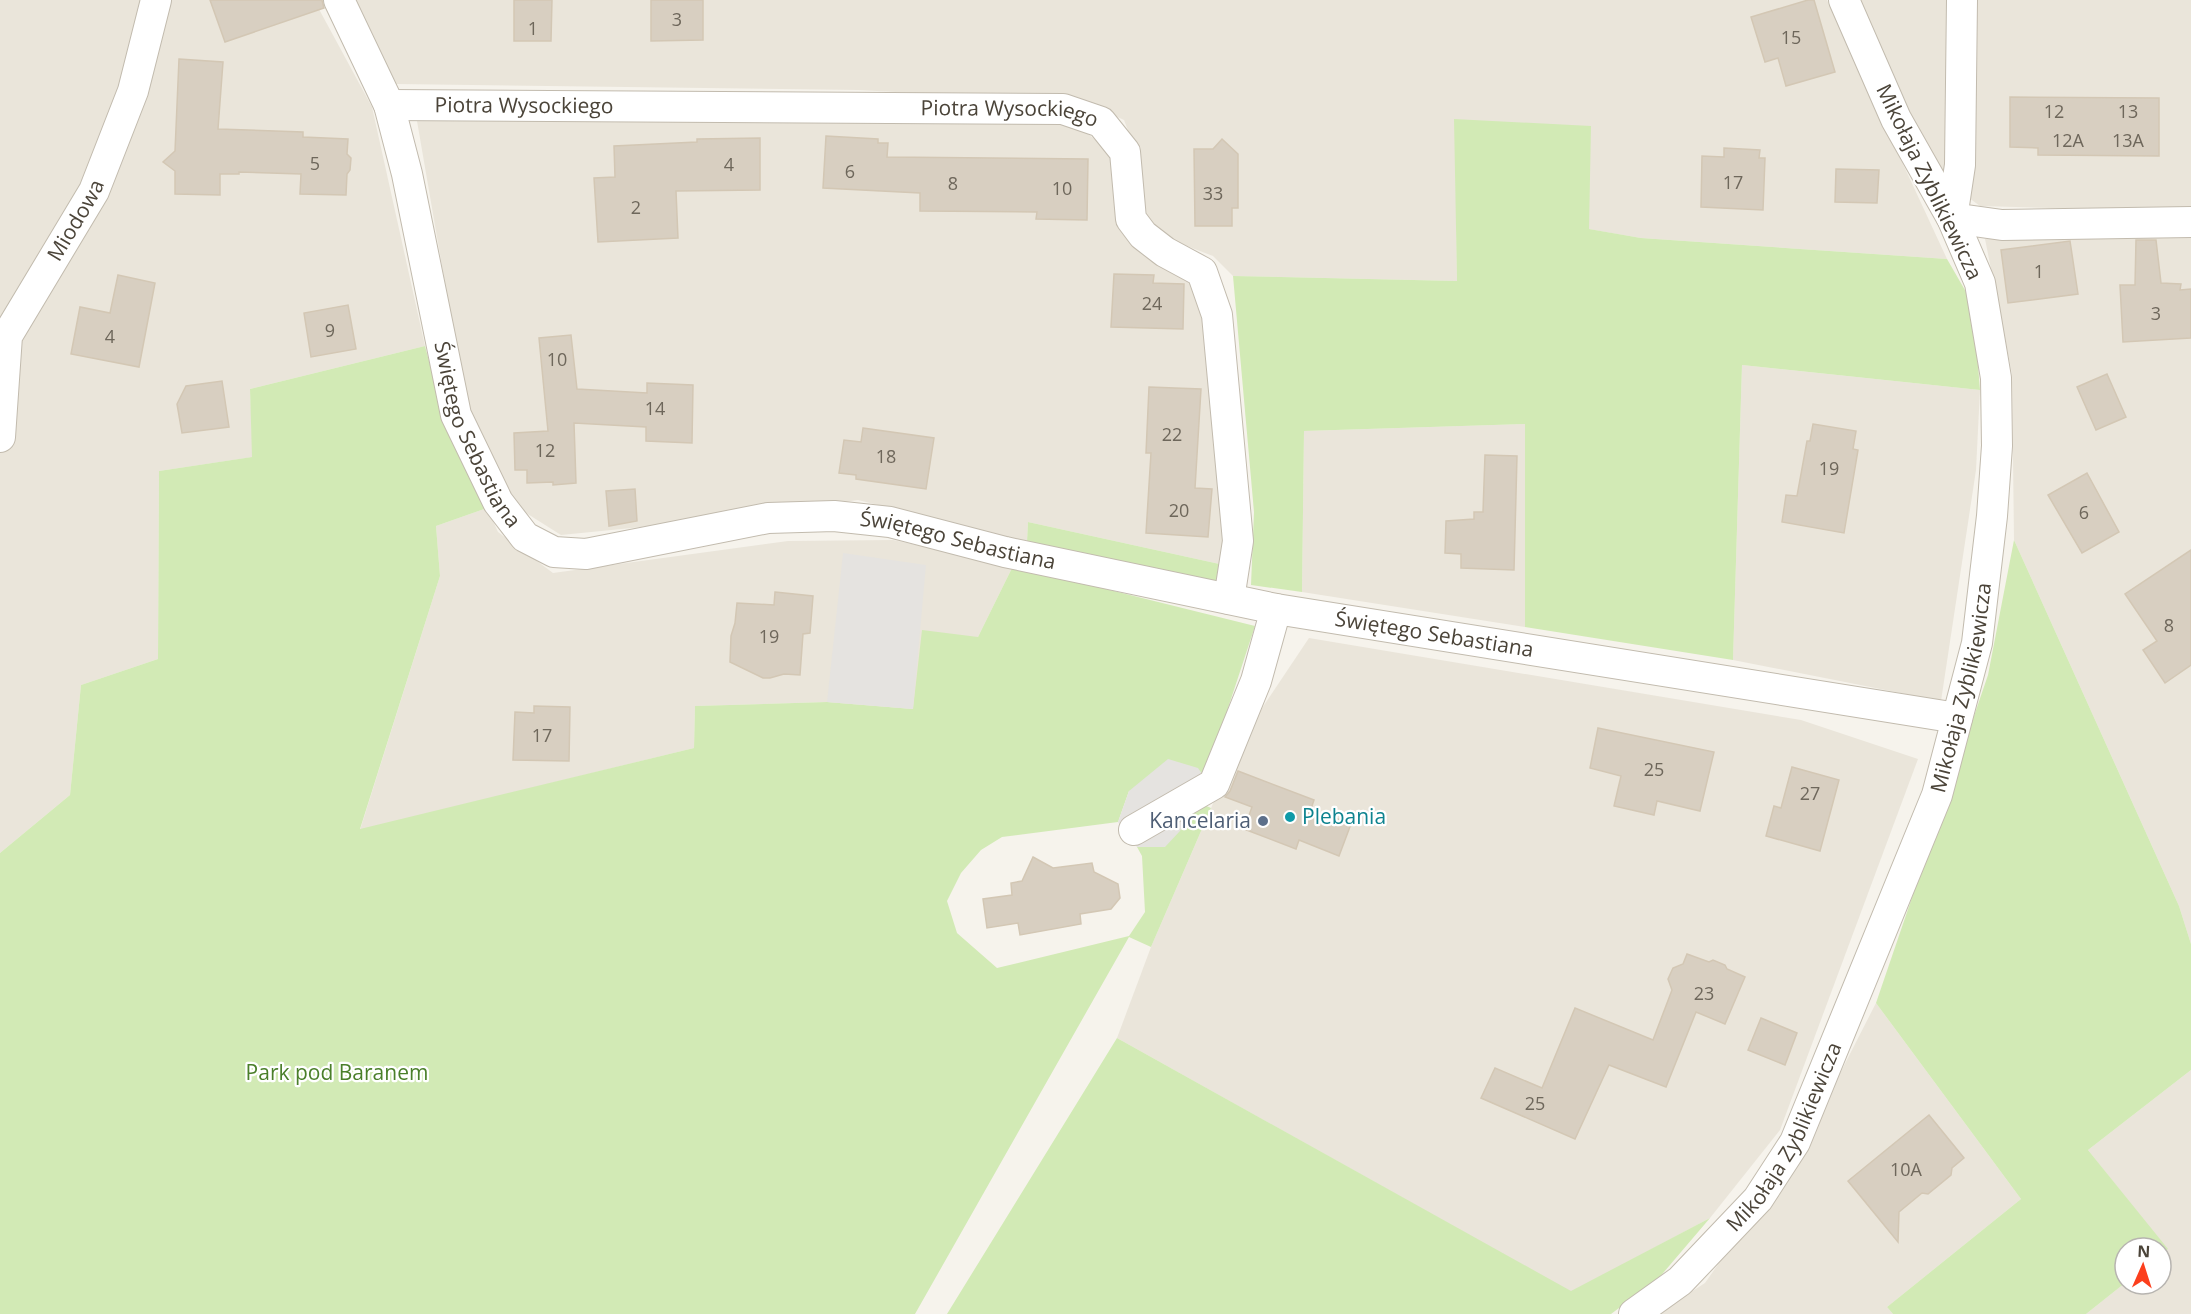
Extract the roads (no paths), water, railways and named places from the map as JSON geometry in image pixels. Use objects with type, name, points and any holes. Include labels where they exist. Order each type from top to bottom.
[{"type":"street","name":"Miodowa","points":[[0,436],[7,336],[94,191],[133,91],[156,0]]},
{"type":"street","name":"Świętego Sebastiana","points":[[339,0],[389,105],[407,174],[456,415],[498,502],[525,537],[554,552],[586,554],[768,518],[834,516],[890,522],[1005,552],[1276,609],[1958,718]]},
{"type":"street","name":"Mikołaja Zyblikiewicza","points":[[1634,1314],[1680,1281],[1758,1199],[1795,1142],[1938,795],[1977,643],[1992,516],[1997,446],[1996,390],[1980,283],[1952,218],[1896,119],[1844,0]]},
{"type":"street","points":[[1962,0],[1960,165],[1952,218],[2002,225],[2191,222]]},
{"type":"street","name":"Piotra Wysockiego","points":[[389,105],[1063,109],[1101,122],[1125,152],[1131,219],[1143,236],[1165,252],[1202,272],[1217,315],[1238,541],[1229,599]]},
{"type":"street","points":[[1134,830],[1214,784],[1256,681],[1276,609]]},
{"type":"place","name":"Plebania","points":[[1290,817]]},
{"type":"place","name":"Kancelaria","points":[[1263,821]]},
{"type":"park label","name":"Park pod Baranem","points":[[337,1073]]}]
